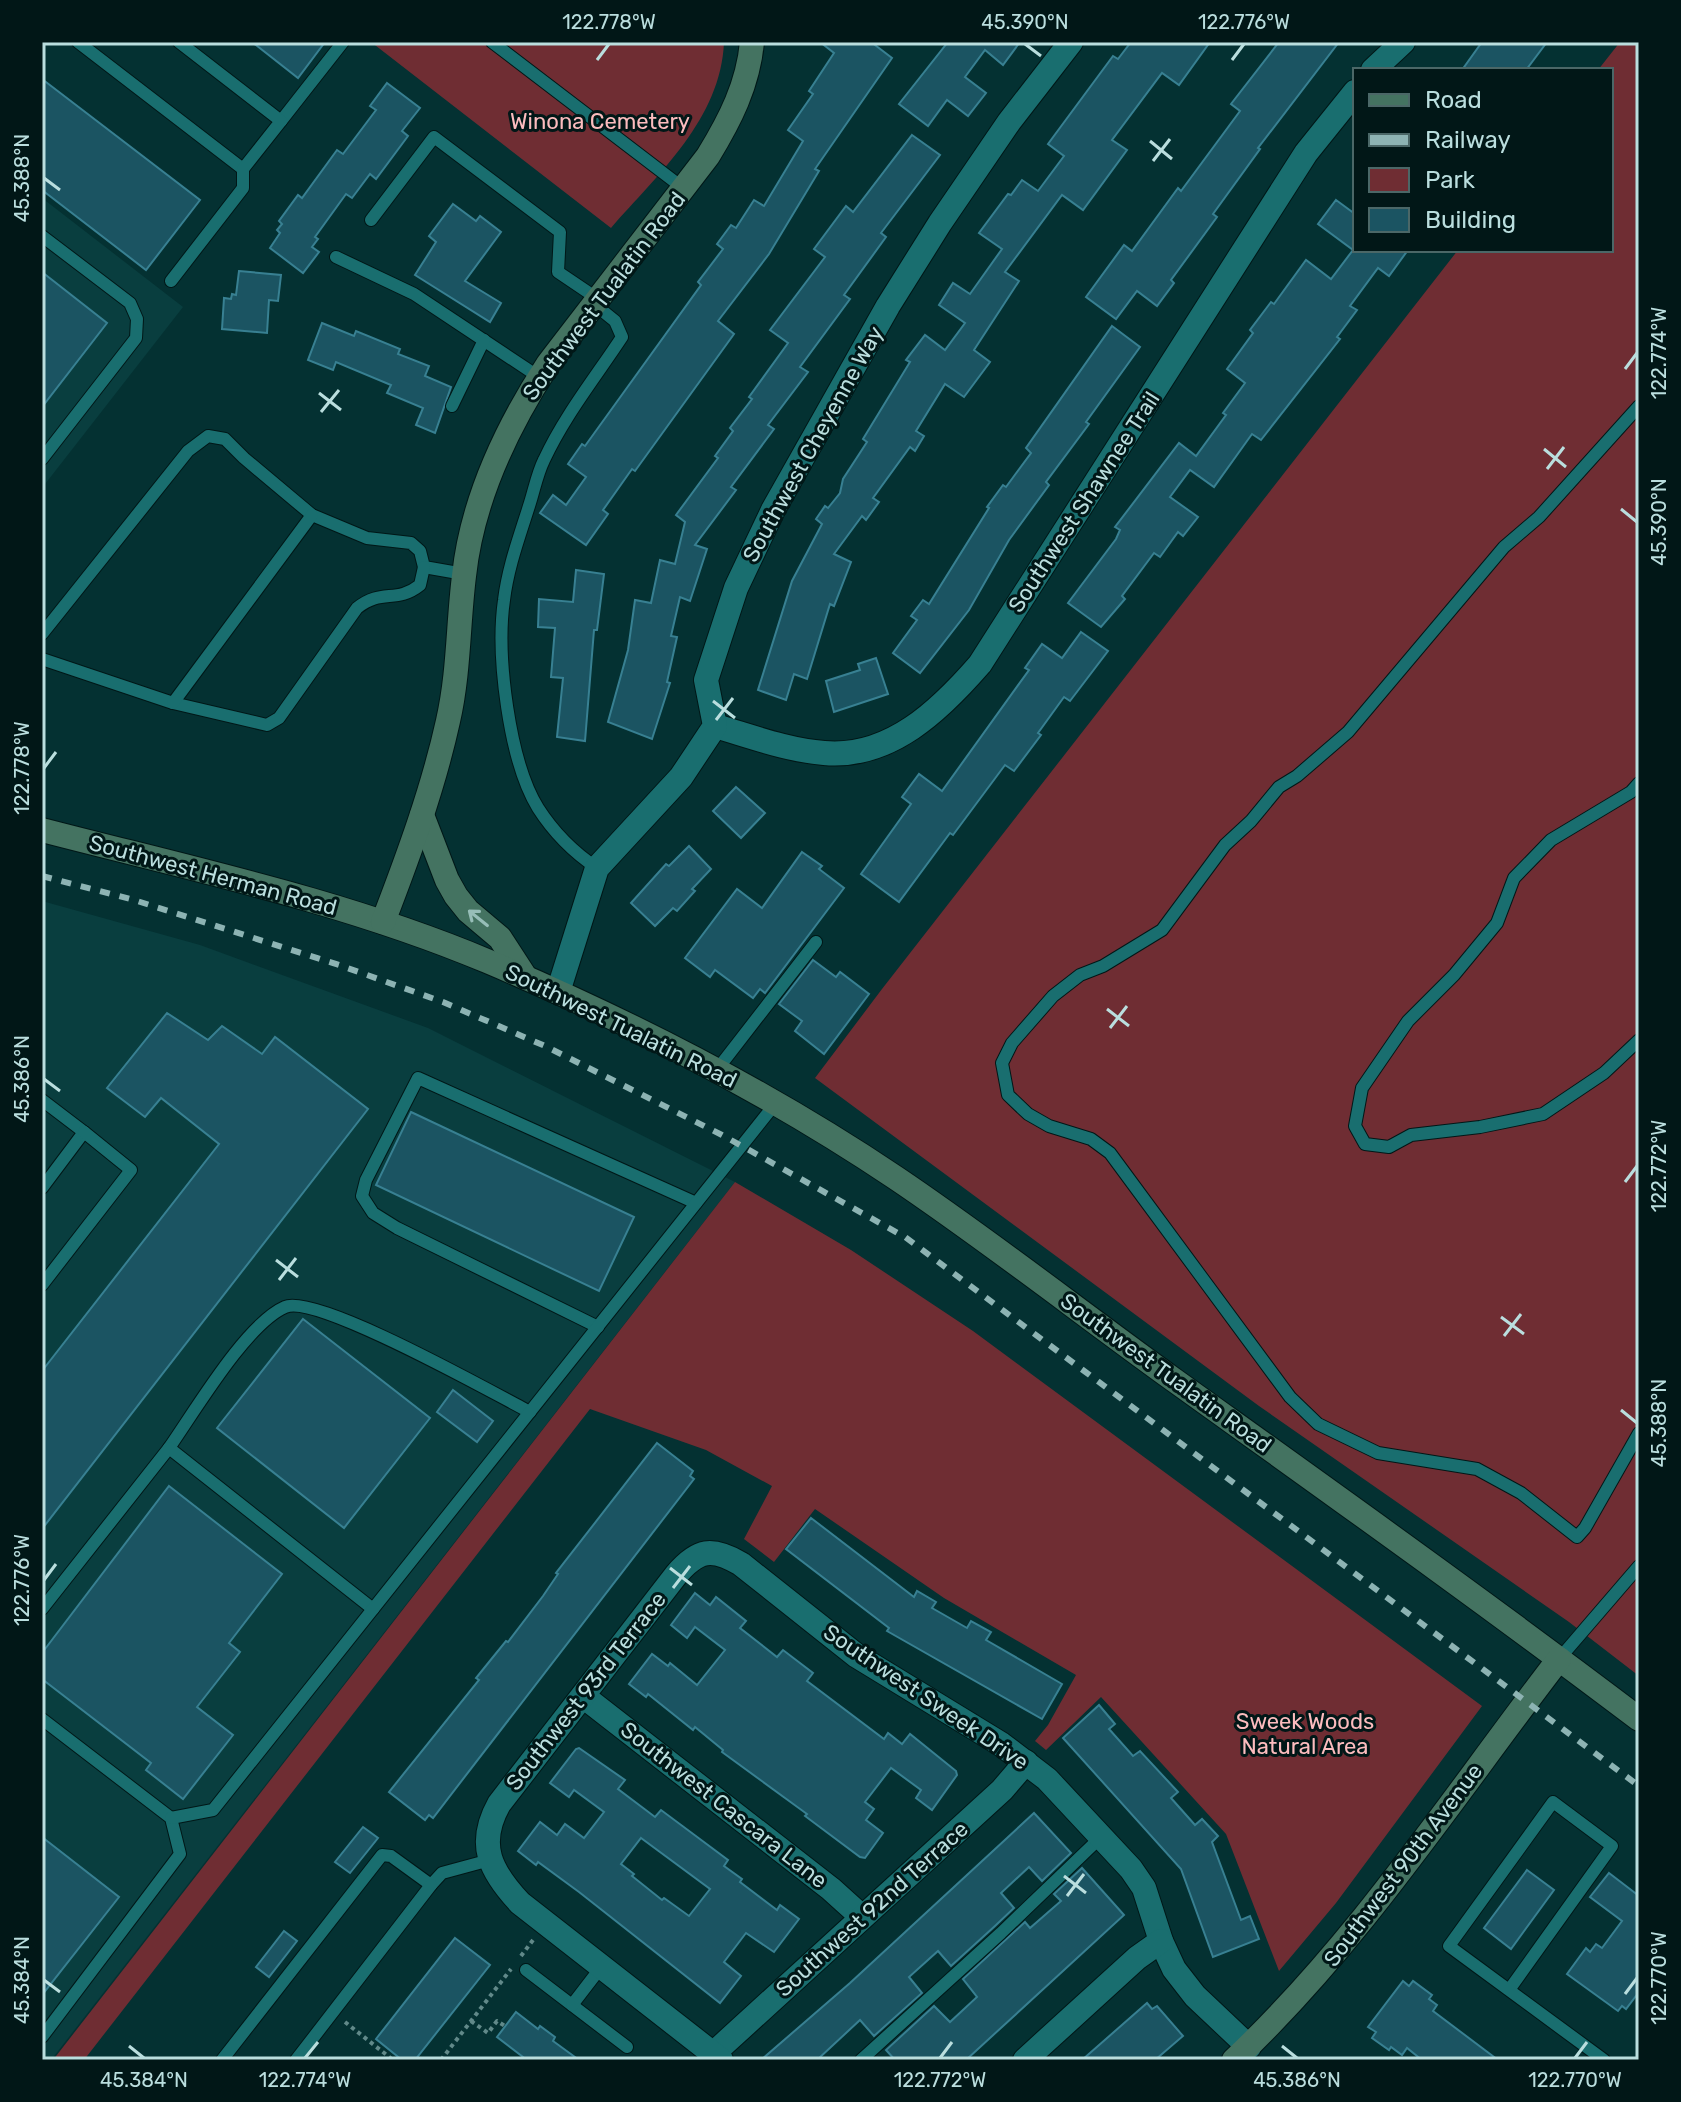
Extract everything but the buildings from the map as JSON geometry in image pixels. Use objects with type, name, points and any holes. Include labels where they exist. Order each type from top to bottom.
[{"type":"main road","name":"Southwest Tualatin Road","points":[[752,42],[742,92],[708,156],[539,377],[499,450],[471,535],[448,721],[422,815],[383,922],[558,992],[716,1071],[838,1140],[966,1226],[1639,1719]]},
{"type":"main road","points":[[422,815],[456,896],[468,911],[500,938],[526,978]]},
{"type":"main road","name":"Southwest Herman Road","points":[[42,830],[320,901],[383,922]]},
{"type":"main road","name":"Southwest 90th Avenue","points":[[1249,2056],[1370,1912],[1559,1659]]},
{"type":"street","name":"Southwest Cheyenne Way","points":[[715,726],[706,680],[736,588],[773,510],[888,306],[940,223],[1009,122],[1071,42]]},
{"type":"street","points":[[1375,68],[1403,42]]},
{"type":"street","name":"Southwest Shawnee Trail","points":[[715,726],[825,754],[861,751],[922,723],[955,693],[980,664],[1306,153],[1353,94]]},
{"type":"street","points":[[558,992],[597,868],[681,777],[715,726]]},
{"type":"street","name":"Southwest 93rd Terrace","points":[[489,1852],[489,1822],[499,1804],[688,1561],[705,1553]]},
{"type":"street","name":"Southwest Sweek Drive","points":[[705,1553],[722,1553],[741,1564],[857,1656],[1001,1744],[1047,1779],[1131,1869],[1144,1888],[1161,1941],[1174,1969],[1249,2056]]},
{"type":"street","name":"Southwest Cascara Lane","points":[[583,1696],[831,1889],[862,1917]]},
{"type":"street","name":"Southwest 92nd Terrace","points":[[718,2057],[862,1917],[1002,1790],[1026,1762]]},
{"type":"street","points":[[489,1852],[500,1882],[520,1903],[718,2057]]},
{"type":"street","points":[[1025,2060],[1137,1958],[1161,1941]]},
{"type":"lane","points":[[78,42],[243,169]]},
{"type":"lane","points":[[179,42],[281,121]]},
{"type":"lane","points":[[171,281],[243,188],[243,169],[343,42]]},
{"type":"lane","points":[[492,42],[683,188]]},
{"type":"lane","points":[[371,220],[434,137],[560,232],[558,272],[615,321],[622,337],[569,412],[542,463],[512,556],[503,603],[510,717],[519,762],[537,807],[572,851],[597,868]]},
{"type":"lane","points":[[42,236],[130,303],[137,319],[136,338],[42,459]]},
{"type":"lane","points":[[336,257],[414,294],[539,377]]},
{"type":"lane","points":[[452,406],[484,340]]},
{"type":"lane","points":[[1639,406],[1539,517],[1504,547],[1348,732],[1297,776],[1279,787],[1251,821],[1225,845],[1162,930],[1103,966],[1080,975],[1053,996],[1012,1043],[1002,1063],[1008,1095],[1028,1114],[1049,1126],[1091,1139],[1110,1153],[1290,1397],[1318,1424],[1378,1453],[1477,1469],[1521,1493],[1577,1537],[1639,1433]]},
{"type":"lane","points":[[42,634],[188,451],[208,436],[225,439],[312,515],[367,538],[411,543],[420,551],[424,567],[420,585],[407,595],[371,597],[357,608],[279,718],[267,725],[173,703],[42,659]]},
{"type":"lane","points":[[173,703],[312,515]]},
{"type":"lane","points":[[424,567],[464,574]]},
{"type":"lane","points":[[1639,783],[1631,792],[1551,840],[1514,878],[1497,923],[1454,975],[1408,1021],[1362,1088],[1355,1126],[1365,1144],[1389,1147],[1411,1135],[1480,1127],[1543,1114],[1604,1073],[1639,1040]]},
{"type":"lane","points":[[716,1071],[816,942]]},
{"type":"lane","points":[[598,1327],[397,1228],[373,1213],[362,1196],[366,1180],[418,1078],[696,1203]]},
{"type":"lane","points":[[42,1100],[131,1170],[42,1285]]},
{"type":"lane","points":[[171,1818],[213,1810],[775,1104]]},
{"type":"lane","points":[[42,1188],[84,1132]]},
{"type":"lane","points":[[42,1609],[169,1448],[248,1335],[273,1313],[288,1305],[301,1305],[350,1322],[530,1412]]},
{"type":"lane","points":[[169,1448],[373,1609]]},
{"type":"lane","points":[[1559,1659],[1639,1566]]},
{"type":"lane","points":[[42,1719],[171,1818],[180,1854],[42,2037]]},
{"type":"lane","points":[[1509,1990],[1612,1846],[1553,1802],[1449,1946],[1604,2060]]},
{"type":"lane","points":[[861,2060],[1101,1837]]},
{"type":"lane","points":[[296,2060],[442,1873],[489,1852]]},
{"type":"lane","points":[[222,2060],[382,1855],[391,1856],[431,1885]]},
{"type":"lane","points":[[572,2005],[602,1966]]},
{"type":"lane","points":[[526,1970],[627,2047]]},
{"type":"lane","points":[[1579,2060],[1588,2048]]},
{"type":"path","points":[[441,2060],[546,1923]]},
{"type":"path","points":[[332,2013],[393,2060]]},
{"type":"path","points":[[471,2021],[488,2033],[497,2021],[505,2026]]},
{"type":"shaded area","points":[[42,198],[183,307],[42,488]]},
{"type":"shaded area","points":[[42,901],[200,945],[428,1028],[735,1182],[51,2060],[42,2060]]},
{"type":"green space","name":"Winona Cemetery","points":[[371,42],[724,42],[712,96],[699,120],[667,166],[611,228]]},
{"type":"green space","points":[[1620,42],[1639,42],[1639,1676],[1569,1622],[1259,1406],[815,1078],[1456,252],[1613,252],[1613,68],[1600,68]]},
{"type":"green space","name":"Sweek Woods Natural Area","points":[[735,1182],[851,1250],[973,1331],[1482,1706],[1336,1903],[1279,1971],[1226,1834],[1101,1697],[1046,1750],[1035,1741],[1048,1725],[1076,1675],[944,1598],[815,1509],[774,1562],[744,1539],[772,1486],[706,1450],[590,1409],[84,2060],[53,2060]]},
{"type":"railway","points":[[42,876],[134,900],[339,965],[443,1002],[545,1046],[722,1135],[905,1237],[1639,1786]]}]
